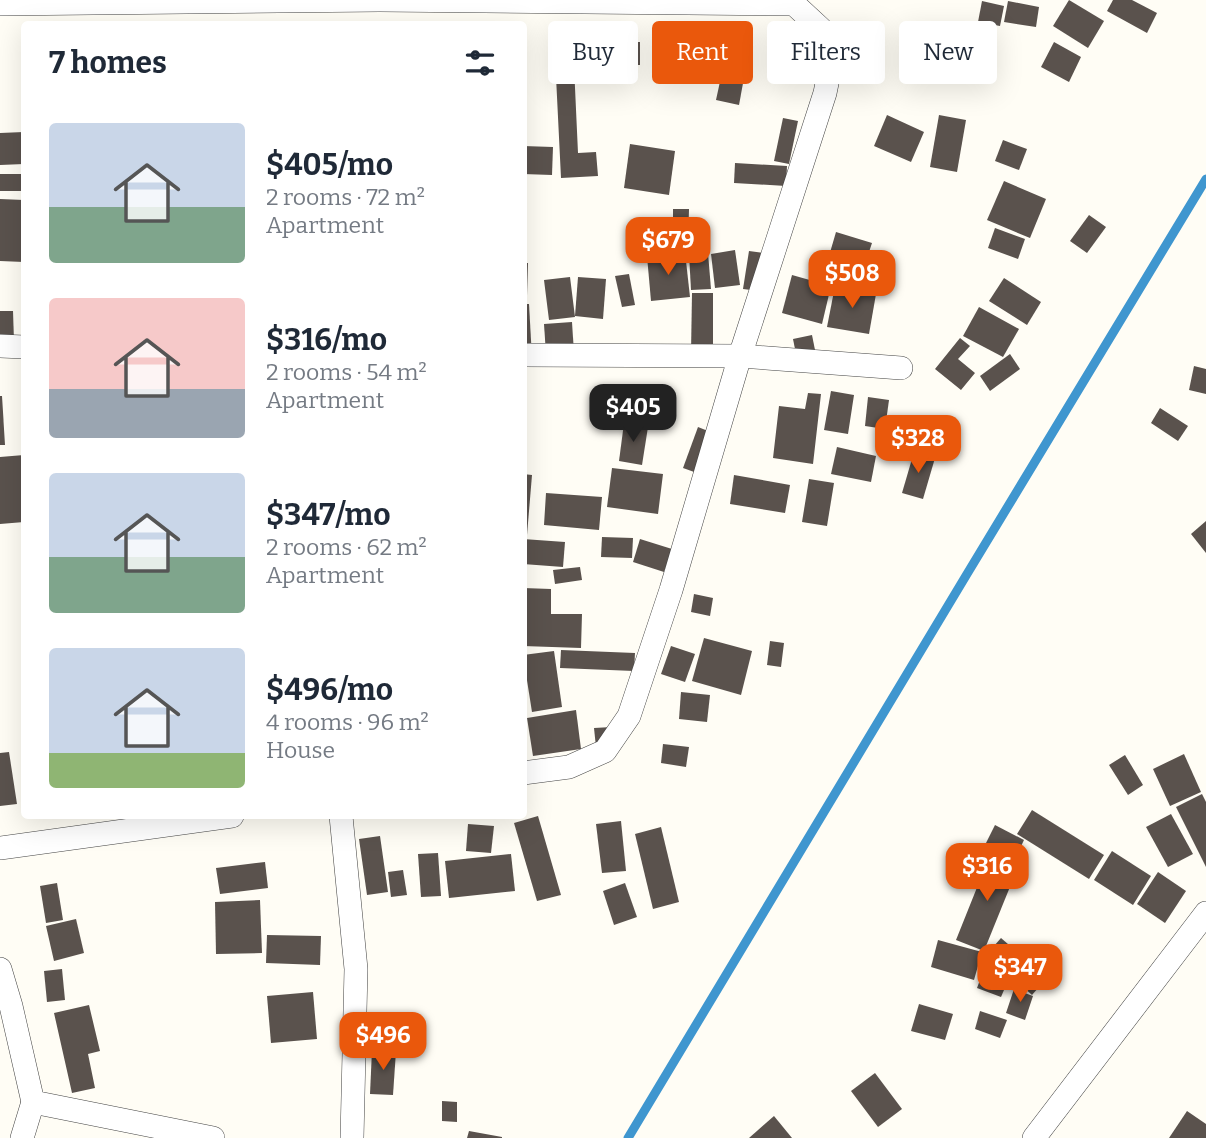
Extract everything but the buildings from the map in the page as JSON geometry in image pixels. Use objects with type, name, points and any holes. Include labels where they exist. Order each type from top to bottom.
[{"type":"street","points":[[0,4],[195,9],[380,0],[794,4],[821,29],[832,54],[825,93],[740,356],[671,590],[629,716],[606,751],[569,766],[527,772]]},
{"type":"street","points":[[0,346],[21,347]]},
{"type":"street","points":[[527,355],[740,356],[901,369]]},
{"type":"street","points":[[0,848],[210,819]]},
{"type":"street","points":[[341,819],[356,969],[352,1138]]},
{"type":"street","points":[[1034,1138],[1206,913]]},
{"type":"street","points":[[0,969],[33,1102],[22,1138]]},
{"type":"street","points":[[33,1102],[213,1138]]},
{"type":"waterway","points":[[628,1138],[1206,179]]}]
